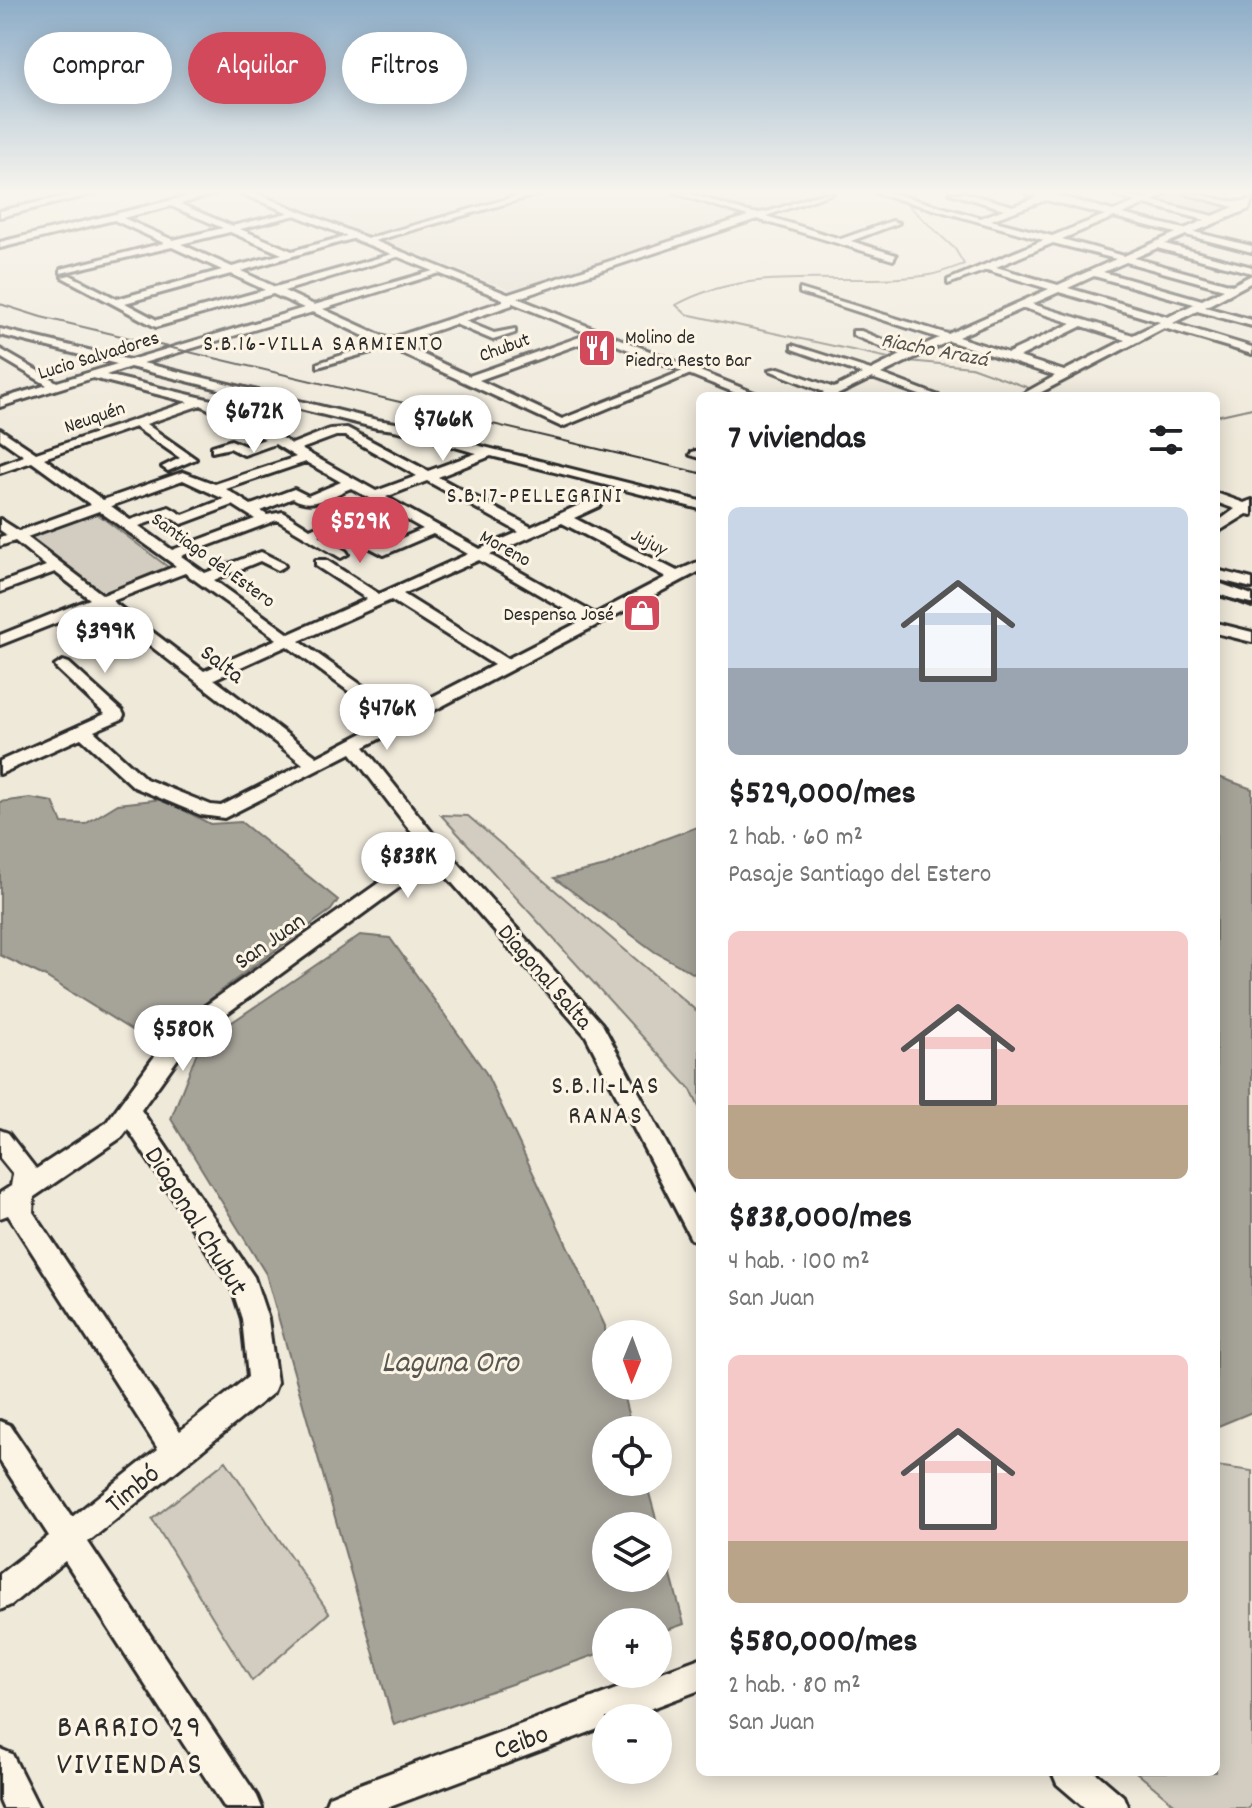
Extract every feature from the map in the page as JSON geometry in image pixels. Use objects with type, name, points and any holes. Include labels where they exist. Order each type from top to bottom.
[{"type":"main road","points":[[448,277],[744,392]]},
{"type":"main road","points":[[689,372],[733,392]]},
{"type":"main road","points":[[1220,579],[1252,594]]},
{"type":"main road","points":[[1220,589],[1252,601]]},
{"type":"street","points":[[72,277],[151,323],[322,277]]},
{"type":"street","points":[[114,303],[206,277]]},
{"type":"street","points":[[247,277],[562,423],[689,372]]},
{"type":"street","name":"Lucio Salvadores","points":[[0,403],[416,277]]},
{"type":"street","points":[[322,365],[576,277]]},
{"type":"street","points":[[951,282],[962,277]]},
{"type":"street","points":[[1020,277],[1252,351]]},
{"type":"street","points":[[834,392],[1084,277]]},
{"type":"street","points":[[1108,277],[1252,323]]},
{"type":"street","points":[[1191,277],[1233,288]]},
{"type":"street","points":[[1032,392],[1252,278]]},
{"type":"street","points":[[804,291],[1064,375]]},
{"type":"street","points":[[1025,305],[1134,339]]},
{"type":"street","points":[[455,320],[493,337],[511,331]]},
{"type":"street","points":[[1009,357],[1082,322]]},
{"type":"street","points":[[0,332],[377,424],[397,425],[428,437],[696,504]]},
{"type":"street","points":[[857,333],[903,358]]},
{"type":"street","name":"Chubut","points":[[469,380],[595,335]]},
{"type":"street","points":[[796,347],[922,392]]},
{"type":"street","points":[[0,352],[56,386]]},
{"type":"street","points":[[775,370],[825,392]]},
{"type":"street","name":"Moreno","points":[[93,375],[212,404],[595,620]]},
{"type":"street","name":"Neuquén","points":[[0,469],[201,401]]},
{"type":"street","points":[[137,423],[190,459],[168,467]]},
{"type":"street","points":[[290,449],[341,431],[530,532]]},
{"type":"street","name":"Santiago del Estero","points":[[0,433],[401,721]]},
{"type":"street","points":[[216,449],[231,444],[244,451],[275,440]]},
{"type":"street","points":[[309,534],[427,476],[514,445]]},
{"type":"street","points":[[215,488],[305,458]]},
{"type":"street","points":[[0,542],[183,476],[215,488],[266,520]]},
{"type":"street","points":[[250,510],[294,493],[307,501],[351,483]]},
{"type":"street","points":[[1220,498],[1250,508]]},
{"type":"street","points":[[129,525],[169,511],[182,520],[234,500]]},
{"type":"street","points":[[203,678],[595,503]]},
{"type":"street","points":[[1220,527],[1250,508]]},
{"type":"street","points":[[171,555],[278,515],[341,554],[321,563],[507,666]]},
{"type":"street","name":"Jujuy","points":[[562,517],[677,577]]},
{"type":"street","name":"Salta","points":[[0,523],[316,765]]},
{"type":"street","points":[[368,541],[384,551],[434,529]]},
{"type":"street","points":[[204,579],[261,556],[278,566]]},
{"type":"street","points":[[0,588],[56,567]]},
{"type":"street","points":[[0,640],[187,567]]},
{"type":"street","points":[[84,731],[140,783],[208,811],[224,812],[696,567]]},
{"type":"street","points":[[1220,578],[1252,584]]},
{"type":"street","points":[[1220,629],[1252,637]]},
{"type":"street","points":[[0,768],[116,715],[63,666]]},
{"type":"street","name":"Diagonal Salta","points":[[354,746],[436,851],[594,1030],[696,1223]]},
{"type":"street","name":"San Juan","points":[[0,1207],[114,1130],[181,1037],[436,851]]},
{"type":"street","name":"Diagonal Chubut","points":[[128,1110],[245,1286],[255,1319],[263,1383]]},
{"type":"street","points":[[0,1140],[25,1172],[20,1214],[176,1451]]},
{"type":"street","name":"Timbó","points":[[0,1594],[263,1383]]},
{"type":"street","points":[[0,1435],[245,1808]]},
{"type":"street","name":"Ceibo","points":[[362,1804],[696,1676]]},
{"type":"street","points":[[0,1766],[16,1805]]},
{"type":"street","points":[[1074,1776],[1111,1808]]},
{"type":"shaded area","points":[[478,277],[556,277],[513,291]]},
{"type":"shaded area","points":[[96,513],[168,567],[99,595],[26,537]]},
{"type":"shaded area","points":[[441,815],[468,816],[696,1011],[696,1101],[691,1090]]},
{"type":"shaded area","points":[[226,1461],[329,1613],[252,1681],[152,1519]]},
{"type":"shaded area","points":[[1220,1467],[1252,1471],[1252,1802],[1249,1808],[1179,1808],[1141,1776],[1220,1776]]},
{"type":"water","points":[[1220,777],[1252,789],[1252,1412],[1220,1425]]},
{"type":"water","points":[[30,798],[53,802],[62,823],[85,824],[118,804],[163,799],[210,824],[241,822],[338,900],[331,910],[220,991],[157,1046],[46,977],[0,955],[0,802]]},
{"type":"water","points":[[696,827],[696,975],[655,952],[554,878],[606,866]]},
{"type":"water","name":"Laguna Oro","points":[[360,935],[390,938],[486,1073],[602,1320],[592,1320],[592,1400],[624,1400],[628,1416],[592,1416],[592,1496],[650,1496],[654,1512],[592,1512],[592,1592],[672,1592],[672,1579],[684,1624],[672,1628],[672,1608],[592,1608],[592,1656],[394,1725],[266,1274],[171,1119],[200,1044]]},
{"type":"waterway","name":"Riacho Arazá","points":[[903,277],[768,280],[705,292],[676,305],[686,314],[898,360],[971,367],[1040,392]]},
{"type":"waterway","name":"Riacho Arazá","points":[[1220,415],[1252,408]]},
{"type":"waterway","points":[[103,595],[171,568],[171,560]]},
{"type":"railway","points":[[0,304],[41,317],[696,472]]},
{"type":"railway","points":[[1220,597],[1252,605]]},
{"type":"place","name":"Molino de Piedra Resto Bar","points":[[597,348]]},
{"type":"place","name":"Despensa José","points":[[642,613]]},
{"type":"district","name":"S.B.16-VILLA SARMIENTO","points":[[324,342]]},
{"type":"district","name":"S.B.17-PELLEGRINI","points":[[535,494]]},
{"type":"district","name":"S.B.11-LAS RANAS","points":[[606,1099]]},
{"type":"district","name":"BARRIO 29 VIVIENDAS","points":[[130,1744]]}]
